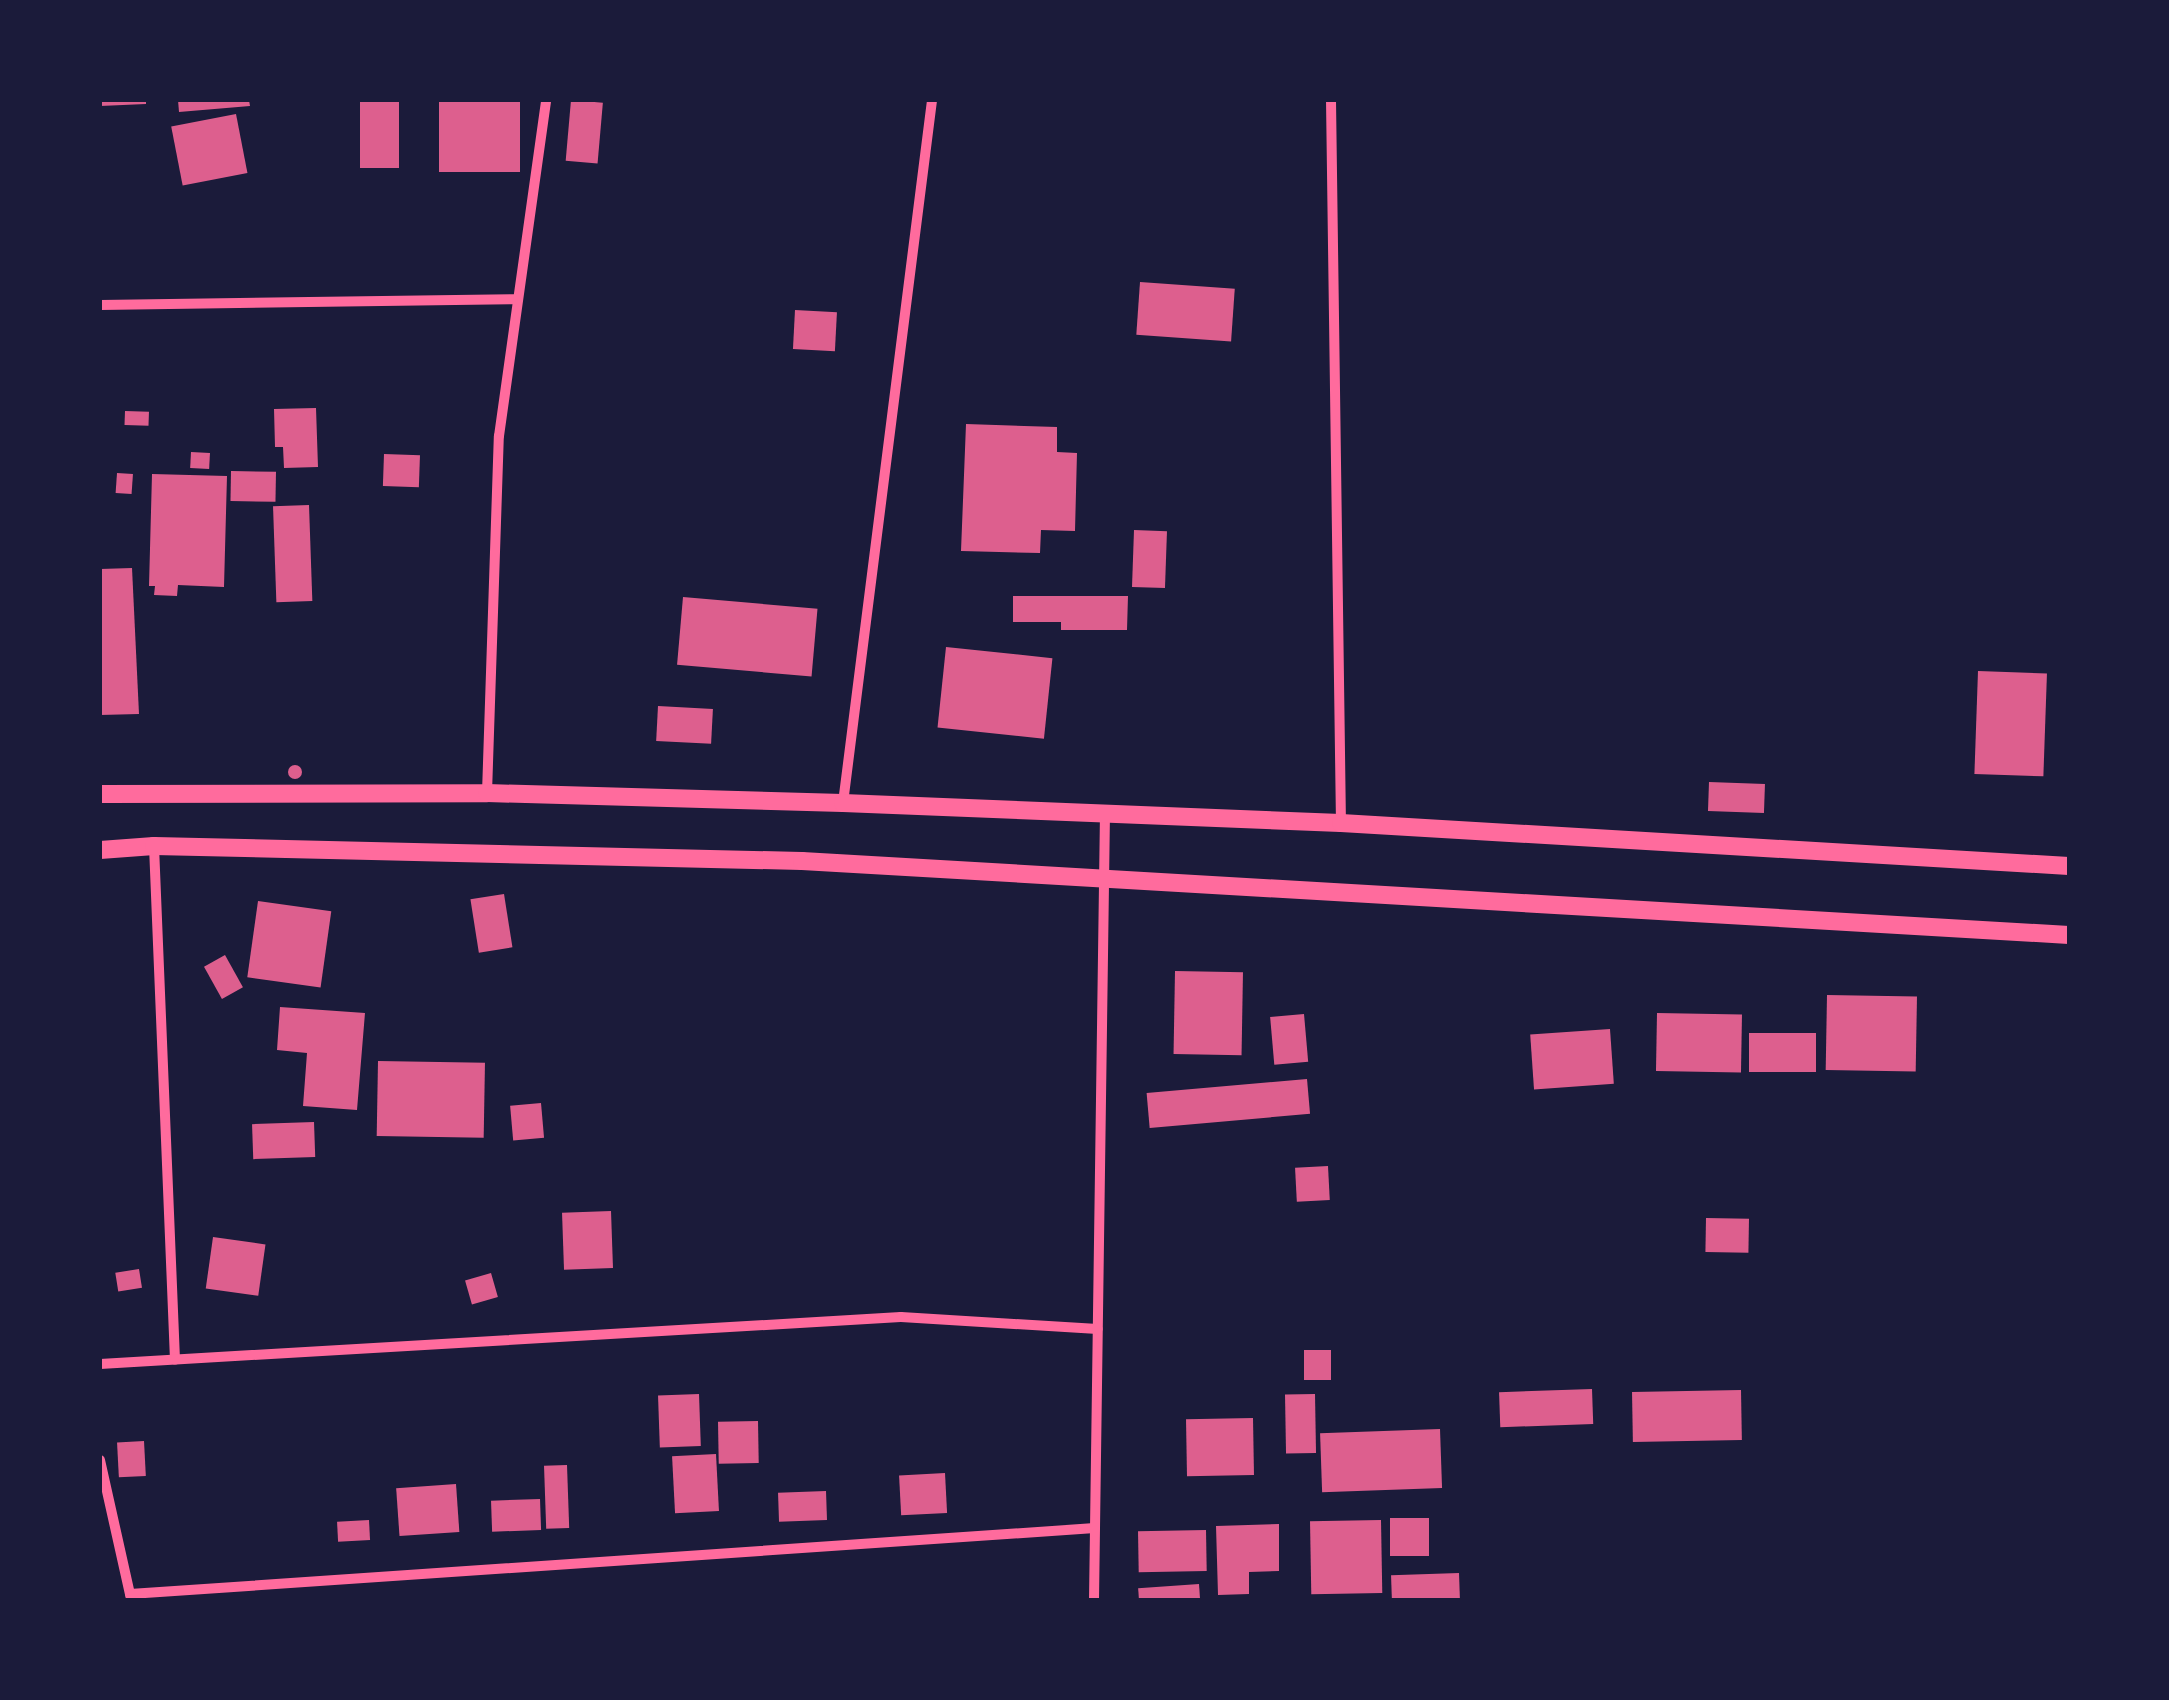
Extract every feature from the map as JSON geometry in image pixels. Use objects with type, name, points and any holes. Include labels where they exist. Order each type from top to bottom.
[{"type":"street","points":[[487,794],[494,528],[515,298],[546,100]]},
{"type":"street","points":[[843,803],[932,100]]},
{"type":"street","points":[[1331,100],[1341,824]]},
{"type":"street","points":[[100,305],[515,298]]},
{"type":"street","points":[[100,794],[487,794],[843,803],[1341,824],[2069,866]]},
{"type":"street","points":[[1094,1600],[1105,814]]},
{"type":"street","points":[[154,846],[175,1360]]},
{"type":"street","points":[[100,850],[154,846],[802,861],[2069,935]]},
{"type":"street","points":[[100,1364],[901,1317],[1098,1328]]},
{"type":"street","points":[[100,1460],[130,1597],[1096,1528]]},
{"type":"building","points":[[100,100],[146,100],[146,104],[100,106]]},
{"type":"building","points":[[178,100],[249,100],[250,106],[179,112]]},
{"type":"building","points":[[360,100],[399,100],[399,168],[360,168]]},
{"type":"building","points":[[439,100],[520,100],[520,172],[439,172]]},
{"type":"building","points":[[571,100],[603,103],[598,164],[566,161]]},
{"type":"building","points":[[236,114],[247,173],[183,185],[171,127]]},
{"type":"building","points":[[1140,282],[1235,289],[1231,341],[1136,335]]},
{"type":"building","points":[[795,310],[837,312],[835,351],[793,349]]},
{"type":"building","points":[[316,408],[318,467],[284,468],[283,447],[275,447],[274,409]]},
{"type":"building","points":[[125,411],[149,412],[148,426],[125,425]]},
{"type":"building","points":[[966,424],[1057,427],[1057,452],[1077,453],[1075,531],[1041,530],[1040,553],[961,551]]},
{"type":"building","points":[[191,452],[210,453],[209,469],[190,468]]},
{"type":"building","points":[[384,454],[420,455],[419,487],[383,486]]},
{"type":"building","points":[[231,471],[276,472],[275,502],[230,501]]},
{"type":"building","points":[[117,473],[133,474],[132,494],[116,493]]},
{"type":"building","points":[[152,474],[227,476],[224,587],[178,585],[177,596],[154,595],[155,586],[149,586]]},
{"type":"building","points":[[309,505],[312,601],[276,602],[273,506]]},
{"type":"building","points":[[1134,530],[1167,531],[1165,588],[1132,587]]},
{"type":"building","points":[[132,568],[139,714],[100,715],[100,569]]},
{"type":"building","points":[[1013,596],[1128,596],[1127,630],[1061,630],[1061,622],[1013,622]]},
{"type":"building","points":[[683,597],[817,609],[812,677],[677,665]]},
{"type":"building","points":[[946,647],[1052,658],[1044,739],[938,728]]},
{"type":"building","points":[[1978,671],[2047,673],[2043,776],[1974,774]]},
{"type":"building","points":[[658,706],[713,709],[711,744],[656,741]]},
{"type":"building","points":[[295,765],[302,772],[295,779],[288,772]]},
{"type":"building","points":[[1709,782],[1765,784],[1764,813],[1708,811]]},
{"type":"building","points":[[504,894],[512,947],[479,953],[470,899]]},
{"type":"building","points":[[258,901],[331,911],[321,988],[247,977]]},
{"type":"building","points":[[225,955],[243,987],[222,999],[204,967]]},
{"type":"building","points":[[1175,971],[1243,972],[1242,1055],[1174,1054]]},
{"type":"building","points":[[1827,995],[1917,997],[1916,1072],[1826,1070]]},
{"type":"building","points":[[280,1007],[365,1013],[357,1110],[303,1106],[307,1053],[277,1050]]},
{"type":"building","points":[[1657,1013],[1742,1014],[1741,1072],[1656,1071]]},
{"type":"building","points":[[1304,1014],[1308,1062],[1274,1065],[1270,1017]]},
{"type":"building","points":[[1610,1029],[1614,1084],[1534,1089],[1530,1035]]},
{"type":"building","points":[[1749,1033],[1816,1033],[1816,1072],[1749,1072]]},
{"type":"building","points":[[378,1061],[485,1063],[484,1138],[377,1136]]},
{"type":"building","points":[[1307,1079],[1310,1114],[1150,1128],[1147,1093]]},
{"type":"building","points":[[541,1103],[544,1138],[513,1141],[510,1106]]},
{"type":"building","points":[[314,1122],[315,1157],[253,1159],[252,1124]]},
{"type":"building","points":[[1328,1166],[1330,1200],[1297,1202],[1295,1168]]},
{"type":"building","points":[[611,1211],[613,1268],[564,1270],[562,1213]]},
{"type":"building","points":[[1706,1218],[1749,1219],[1748,1253],[1705,1252]]},
{"type":"building","points":[[213,1237],[265,1244],[258,1296],[206,1288]]},
{"type":"building","points":[[139,1269],[142,1288],[118,1292],[115,1273]]},
{"type":"building","points":[[491,1273],[498,1297],[472,1304],[465,1280]]},
{"type":"building","points":[[1304,1350],[1331,1350],[1331,1380],[1304,1380]]},
{"type":"building","points":[[1592,1389],[1593,1424],[1500,1427],[1499,1392]]},
{"type":"building","points":[[1741,1390],[1742,1440],[1633,1442],[1632,1392]]},
{"type":"building","points":[[699,1394],[701,1446],[660,1447],[658,1395]]},
{"type":"building","points":[[1315,1394],[1316,1453],[1286,1454],[1285,1395]]},
{"type":"building","points":[[1253,1418],[1254,1475],[1187,1476],[1186,1419]]},
{"type":"building","points":[[758,1421],[759,1463],[719,1464],[718,1422]]},
{"type":"building","points":[[1440,1429],[1442,1488],[1322,1492],[1320,1433]]},
{"type":"building","points":[[144,1441],[146,1476],[119,1477],[117,1442]]},
{"type":"building","points":[[716,1454],[719,1511],[675,1513],[672,1456]]},
{"type":"building","points":[[567,1465],[569,1528],[546,1529],[544,1466]]},
{"type":"building","points":[[945,1473],[947,1513],[901,1515],[899,1475]]},
{"type":"building","points":[[456,1484],[459,1532],[399,1536],[396,1488]]},
{"type":"building","points":[[826,1491],[827,1520],[779,1522],[778,1493]]},
{"type":"building","points":[[540,1499],[541,1530],[492,1532],[491,1501]]},
{"type":"building","points":[[1390,1518],[1429,1518],[1429,1556],[1390,1556]]},
{"type":"building","points":[[369,1520],[370,1540],[338,1542],[337,1522]]},
{"type":"building","points":[[1381,1520],[1382,1593],[1311,1594],[1310,1521]]},
{"type":"building","points":[[1279,1524],[1279,1571],[1249,1572],[1249,1594],[1218,1595],[1216,1526]]},
{"type":"building","points":[[1206,1530],[1207,1571],[1139,1572],[1138,1531]]},
{"type":"building","points":[[1459,1573],[1460,1600],[1392,1600],[1391,1575]]},
{"type":"building","points":[[1199,1584],[1200,1600],[1139,1600],[1138,1588]]}]
